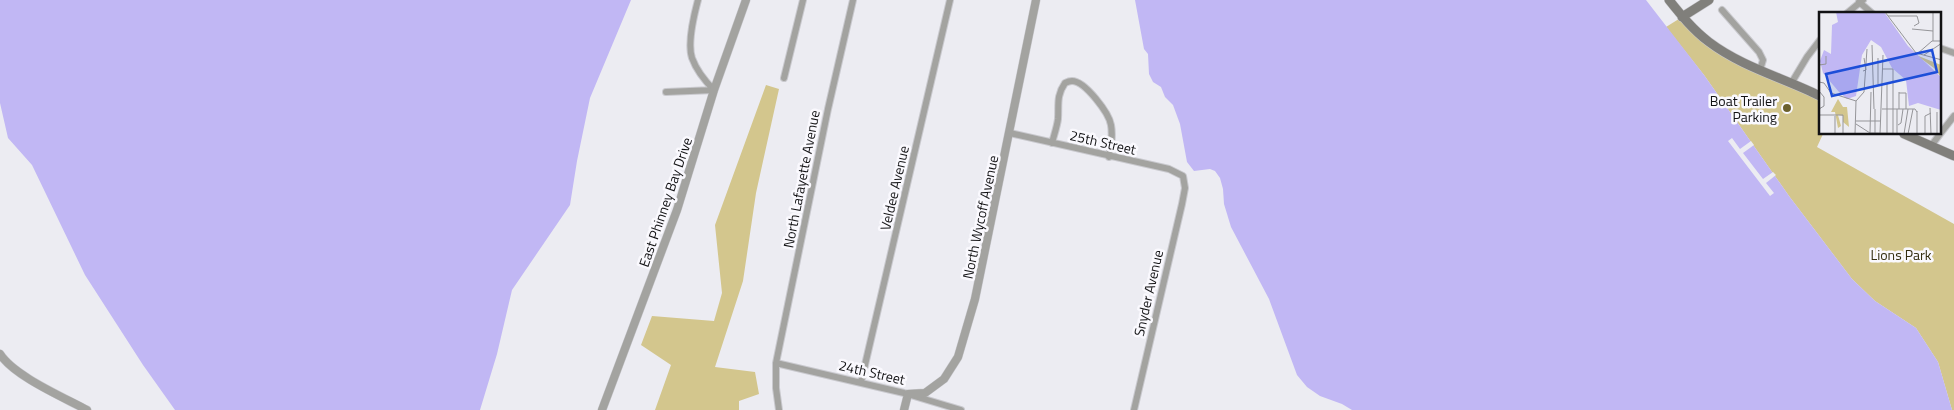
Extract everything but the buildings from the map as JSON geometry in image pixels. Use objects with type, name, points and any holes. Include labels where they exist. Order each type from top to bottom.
[{"type":"main road","points":[[1669,0],[1682,16],[1710,43],[1737,59],[1819,96]]},
{"type":"main road","points":[[1682,16],[1709,0]]},
{"type":"main road","points":[[1906,135],[1954,156]]},
{"type":"street","points":[[698,0],[692,25],[692,57],[714,90]]},
{"type":"street","name":"East Phinney Bay Drive","points":[[602,410],[677,210],[714,90],[746,0]]},
{"type":"street","points":[[784,78],[803,0]]},
{"type":"street","name":"North Lafayette Avenue","points":[[779,410],[776,388],[776,363],[828,109],[853,0]]},
{"type":"street","name":"Veldee Avenue","points":[[861,382],[950,0]]},
{"type":"street","name":"North Wycoff Avenue","points":[[908,394],[925,393],[944,379],[958,357],[975,299],[1036,0]]},
{"type":"street","points":[[1848,12],[1861,1],[1871,12]]},
{"type":"street","points":[[1722,10],[1759,52],[1763,60],[1760,70]]},
{"type":"street","points":[[1792,82],[1819,41]]},
{"type":"street","points":[[1942,49],[1954,53]]},
{"type":"street","points":[[1052,143],[1058,118],[1059,95],[1065,83],[1071,81],[1079,83],[1086,88],[1108,116],[1112,135],[1109,157]]},
{"type":"street","points":[[666,92],[714,90]]},
{"type":"street","points":[[1942,131],[1954,116]]},
{"type":"street","name":"25th Street","points":[[1010,133],[1174,171],[1183,176],[1185,181]]},
{"type":"street","points":[[1931,146],[1939,135]]},
{"type":"street","name":"Snyder Avenue","points":[[1134,410],[1182,204],[1185,181]]},
{"type":"street","points":[[0,354],[4,360],[22,375],[87,410]]},
{"type":"street","name":"24th Street","points":[[776,363],[861,382],[961,410]]},
{"type":"street","points":[[904,410],[908,394]]},
{"type":"green space","name":"Lions Park","points":[[1682,17],[1710,43],[1819,96],[1819,135],[1823,135],[1817,147],[1954,224],[1954,410],[1952,410],[1938,362],[1916,328],[1875,301],[1852,279],[1789,196],[1704,75],[1666,27]]},
{"type":"green space","points":[[766,85],[779,89],[756,193],[743,281],[715,367],[755,372],[759,394],[739,401],[739,410],[655,410],[671,365],[641,345],[652,316],[714,321],[722,293],[715,225]]},
{"type":"shaded area","points":[[0,0],[631,0],[590,98],[570,205],[512,290],[497,354],[480,410],[175,410],[143,365],[85,275],[32,165],[8,138],[0,103]]},
{"type":"shaded area","points":[[1135,0],[1646,0],[1704,75],[1789,196],[1852,279],[1875,301],[1916,328],[1938,362],[1952,410],[1352,410],[1320,396],[1307,387],[1297,375],[1269,299],[1231,227],[1224,204],[1220,178],[1215,171],[1210,169],[1194,171],[1187,162],[1180,124],[1173,105],[1165,97],[1161,87],[1153,82],[1149,74],[1148,54],[1144,49]]},
{"type":"pier","points":[[1732,138],[1740,149],[1751,141],[1754,145],[1743,153],[1763,179],[1773,172],[1776,175],[1766,183],[1774,193],[1770,196],[1728,141]]},
{"type":"place","name":"Boat Trailer Parking","points":[[1787,108]]}]
